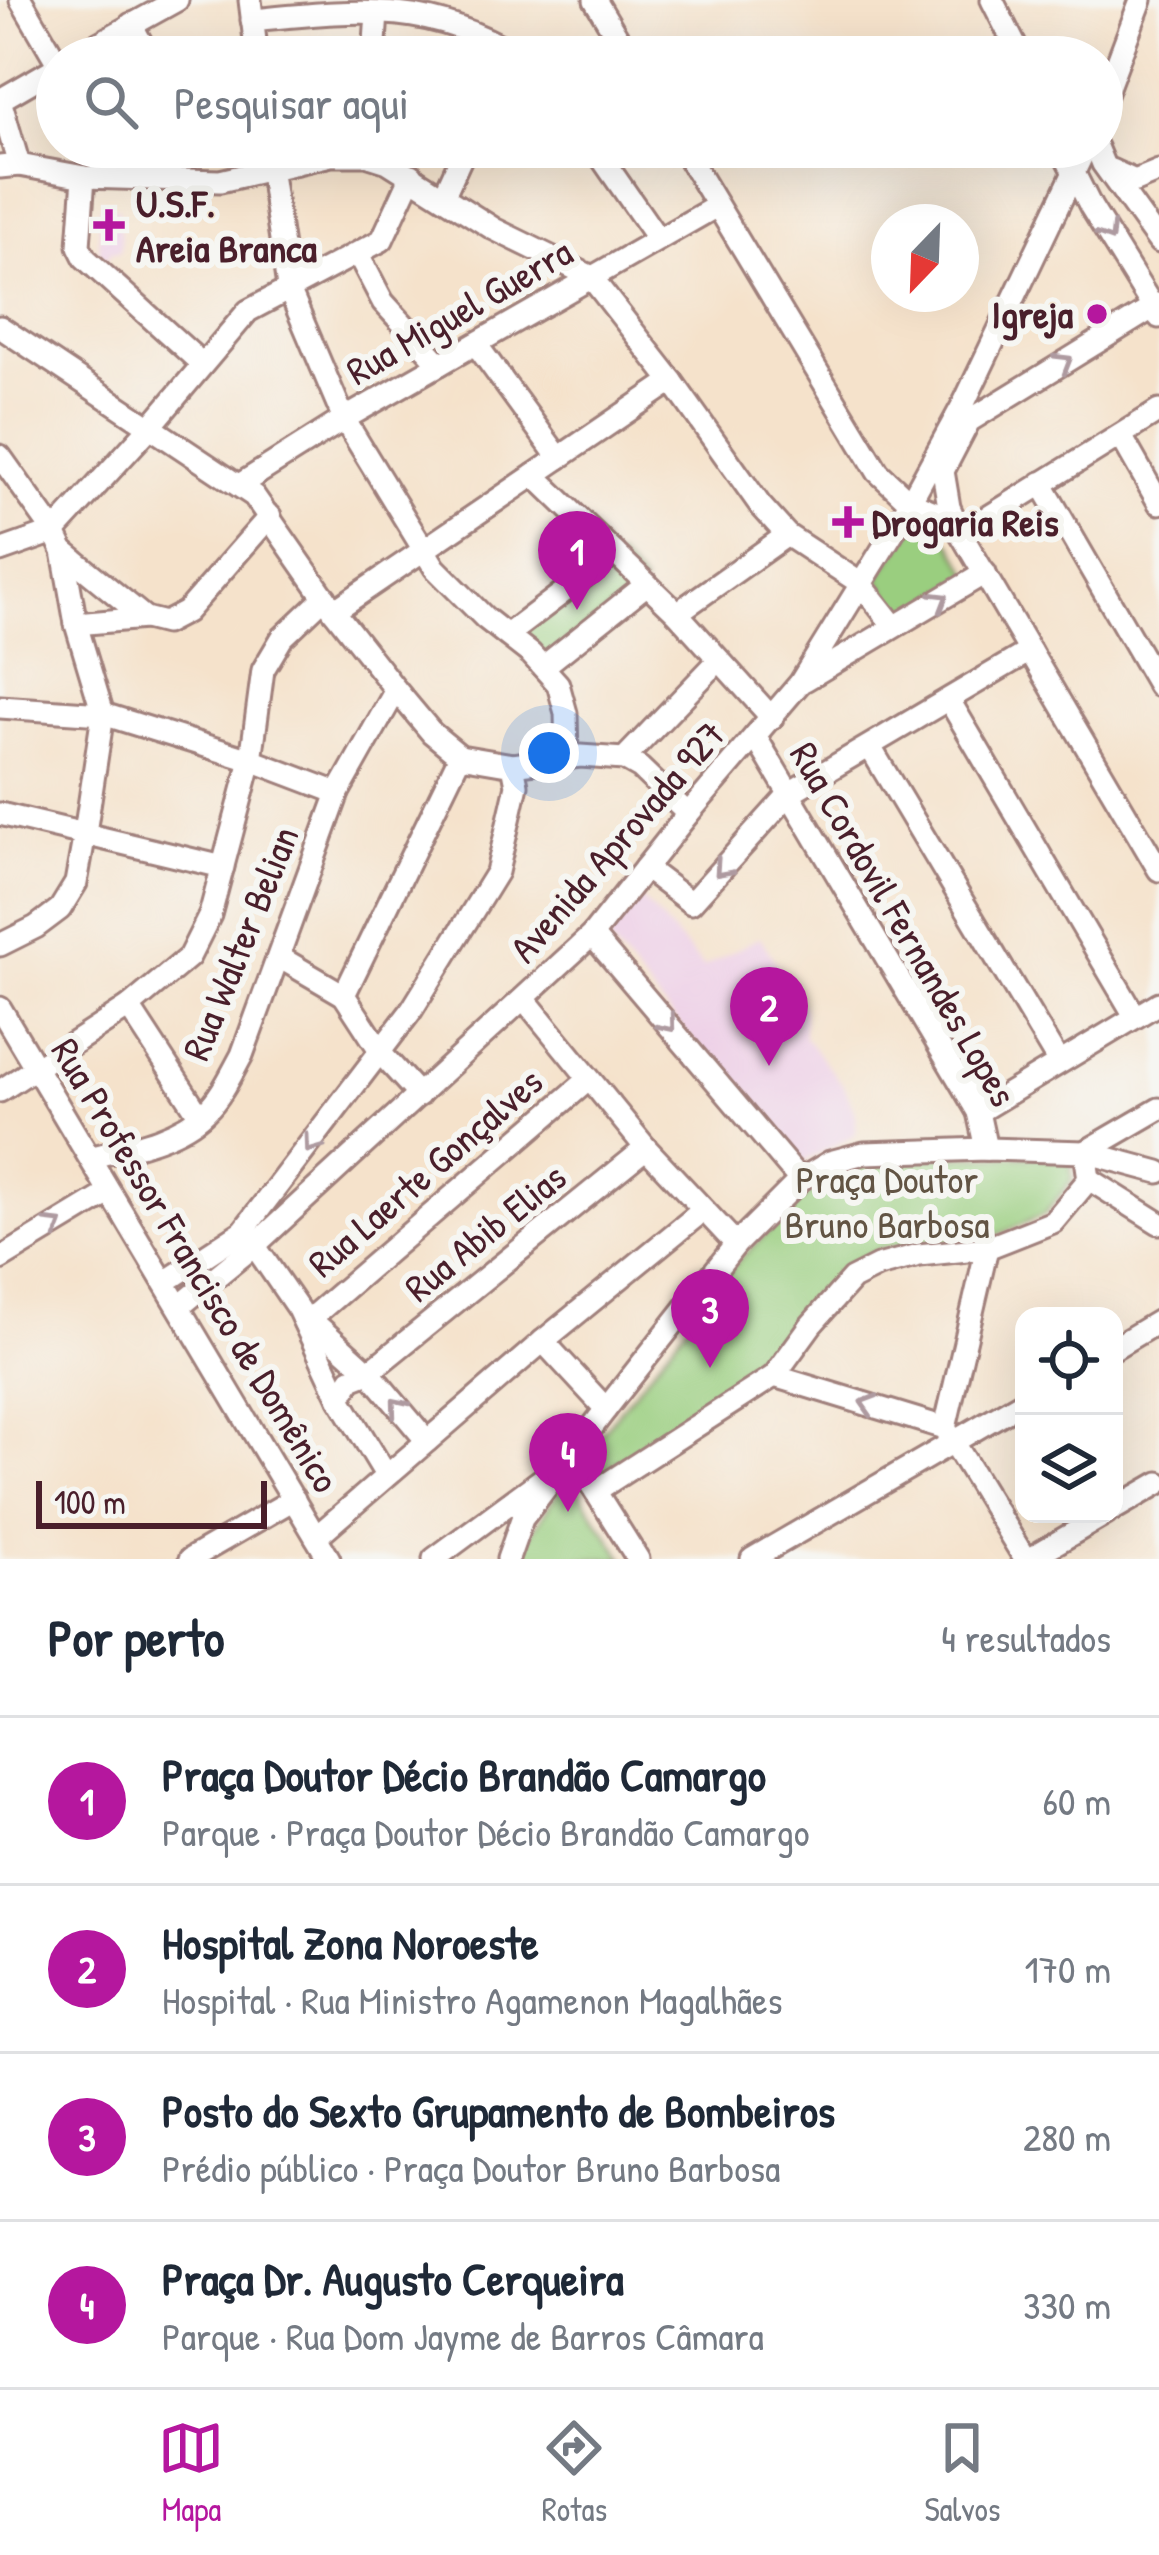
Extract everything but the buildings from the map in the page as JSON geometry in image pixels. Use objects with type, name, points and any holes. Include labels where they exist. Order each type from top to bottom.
[{"type":"street","points":[[0,11],[20,0],[40,36]]},
{"type":"street","points":[[110,36],[177,0]]},
{"type":"street","points":[[596,0],[617,36]]},
{"type":"street","points":[[992,0],[1011,36]]},
{"type":"street","points":[[1123,48],[1141,0]]},
{"type":"street","points":[[251,10],[436,17],[485,36]]},
{"type":"street","points":[[375,36],[377,13]]},
{"type":"street","points":[[131,24],[138,36]]},
{"type":"street","points":[[1007,27],[1014,36]]},
{"type":"street","points":[[36,78],[0,100],[10,166],[84,177],[220,182],[248,168]]},
{"type":"street","points":[[143,179],[144,168]]},
{"type":"street","points":[[270,168],[288,287],[344,419],[435,568],[558,684],[566,713],[567,757]]},
{"type":"street","points":[[399,168],[494,229],[590,276],[760,505],[787,535],[860,583],[895,626]]},
{"type":"street","points":[[444,195],[456,168]]},
{"type":"street","points":[[609,168],[657,238]]},
{"type":"street","points":[[694,168],[878,472],[910,502],[939,514],[962,534]]},
{"type":"street","points":[[1071,168],[1157,309],[969,421],[943,471],[949,507],[962,534],[1155,854]]},
{"type":"street","points":[[910,502],[1078,168]]},
{"type":"street","points":[[1108,168],[1159,242]]},
{"type":"street","points":[[1114,168],[1127,180],[1151,177],[1159,171]]},
{"type":"street","points":[[0,551],[58,542],[248,311],[382,240],[412,175]]},
{"type":"street","points":[[84,177],[79,246],[85,258],[201,363]]},
{"type":"street","name":"Rua Miguel Guerra","points":[[241,484],[344,419],[717,206]]},
{"type":"street","points":[[358,254],[383,302],[440,364]]},
{"type":"street","points":[[0,327],[241,484],[270,516],[396,690],[432,734],[460,757],[513,765],[567,757],[624,759],[640,768],[688,814]]},
{"type":"street","points":[[476,344],[559,458]]},
{"type":"street","points":[[981,368],[983,383],[998,402]]},
{"type":"street","points":[[0,1090],[129,1007],[189,957],[210,915],[251,760],[263,670],[282,638],[672,381]]},
{"type":"street","points":[[962,534],[1159,411]]},
{"type":"street","points":[[1121,436],[1159,503]]},
{"type":"street","points":[[0,456],[58,542],[145,618]]},
{"type":"street","points":[[534,476],[677,613],[772,718]]},
{"type":"street","points":[[1041,483],[1159,686]]},
{"type":"street","name":"Avenida Aprovada 927","points":[[180,1306],[249,1238],[419,1094],[592,935],[800,683],[910,502]]},
{"type":"street","points":[[76,624],[145,618],[165,623],[186,612],[270,516]]},
{"type":"street","points":[[677,613],[787,535]]},
{"type":"street","points":[[0,945],[60,909],[76,883],[86,833],[103,714],[58,542]]},
{"type":"street","points":[[507,635],[615,553]]},
{"type":"street","points":[[800,683],[985,573]]},
{"type":"street","points":[[543,667],[647,584]]},
{"type":"street","points":[[645,868],[691,903],[791,792],[1030,651]]},
{"type":"street","points":[[624,759],[718,662]]},
{"type":"street","name":"Rua Walter Belian","points":[[92,1157],[161,1137],[208,1111],[242,1055],[338,793],[396,690]]},
{"type":"street","points":[[949,700],[1136,1016]]},
{"type":"street","points":[[0,707],[103,714],[338,793]]},
{"type":"street","name":"Rua Cordovil Fernandes Lopes","points":[[755,736],[978,1112],[986,1149]]},
{"type":"street","points":[[870,747],[1058,1061]]},
{"type":"street","points":[[344,995],[460,757]]},
{"type":"street","points":[[165,1282],[249,1238],[382,1051],[497,872],[517,785],[513,765]]},
{"type":"street","points":[[0,814],[223,867]]},
{"type":"street","points":[[592,935],[800,1180]]},
{"type":"street","points":[[279,957],[344,995],[419,1094]]},
{"type":"street","points":[[525,1000],[701,1212],[736,1244]]},
{"type":"street","points":[[978,1112],[1159,1003]]},
{"type":"street","points":[[129,1007],[200,1116]]},
{"type":"street","name":"Rua Professor Francisco de Domênico","points":[[0,1008],[328,1559]]},
{"type":"street","points":[[350,1091],[381,1078],[419,1094]]},
{"type":"street","name":"Rua Laerte Gonçalves","points":[[304,1317],[588,1080]]},
{"type":"street","points":[[1085,1152],[1159,1109]]},
{"type":"street","name":"Rua Abib Elias","points":[[340,1399],[351,1378],[369,1372],[646,1148]]},
{"type":"street","points":[[597,1490],[774,1376],[852,1279],[919,1255],[987,1248],[1053,1222],[1089,1179],[1085,1152]]},
{"type":"street","points":[[508,1559],[522,1519],[736,1244],[800,1180],[830,1162],[864,1153],[1085,1152],[1159,1172]]},
{"type":"street","points":[[1089,1179],[1159,1223]]},
{"type":"street","points":[[0,1259],[109,1192]]},
{"type":"street","points":[[316,1537],[701,1212]]},
{"type":"street","points":[[249,1238],[304,1317],[340,1399],[386,1475]]},
{"type":"street","points":[[950,1435],[987,1248]]},
{"type":"street","points":[[304,1317],[369,1372],[427,1441]]},
{"type":"street","points":[[1123,1343],[1159,1322]]},
{"type":"street","points":[[543,1341],[606,1409]]},
{"type":"street","points":[[774,1376],[950,1435],[1027,1559],[1090,1523]]},
{"type":"street","points":[[752,1559],[950,1435],[1015,1405]]},
{"type":"street","points":[[574,1456],[638,1559]]},
{"type":"street","points":[[438,1558],[574,1456]]},
{"type":"street","points":[[1123,1504],[1159,1483]]},
{"type":"street","points":[[190,1559],[294,1498]]},
{"type":"shaded area","name":"U.S.F. Areia Branca","points":[[98,207],[119,209],[121,241],[120,252],[110,252],[100,260]]},
{"type":"shaded area","points":[[638,895],[704,967],[760,937],[804,1009],[804,1037],[844,1086],[856,1115],[856,1134],[798,1165],[602,933]]},
{"type":"green space","points":[[915,524],[951,543],[971,576],[909,612],[890,598],[878,578]]},
{"type":"green space","points":[[618,556],[644,584],[543,662],[507,635]]},
{"type":"green space","name":"Praça Doutor Bruno Barbosa","points":[[879,1156],[1070,1157],[1072,1180],[1045,1214],[1000,1234],[881,1248],[850,1266],[811,1303],[776,1350],[775,1367],[599,1472],[585,1454],[739,1260],[816,1187]]},
{"type":"green space","points":[[568,1476],[624,1559],[515,1559]]},
{"type":"place","name":"U.S.F. Areia Branca","points":[[109,225]]},
{"type":"place","name":"Igreja","points":[[1097,314]]},
{"type":"place","name":"Drogaria Reis","points":[[848,522]]},
{"type":"place","name":"Praça Doutor Décio Brandão Camargo","points":[[577,610]]},
{"type":"place","name":"Hospital Zona Noroeste","points":[[769,1066]]},
{"type":"place","name":"Posto do Sexto Grupamento de Bombeiros","points":[[710,1368]]},
{"type":"place","name":"Praça Dr. Augusto Cerqueira","points":[[568,1512]]}]
